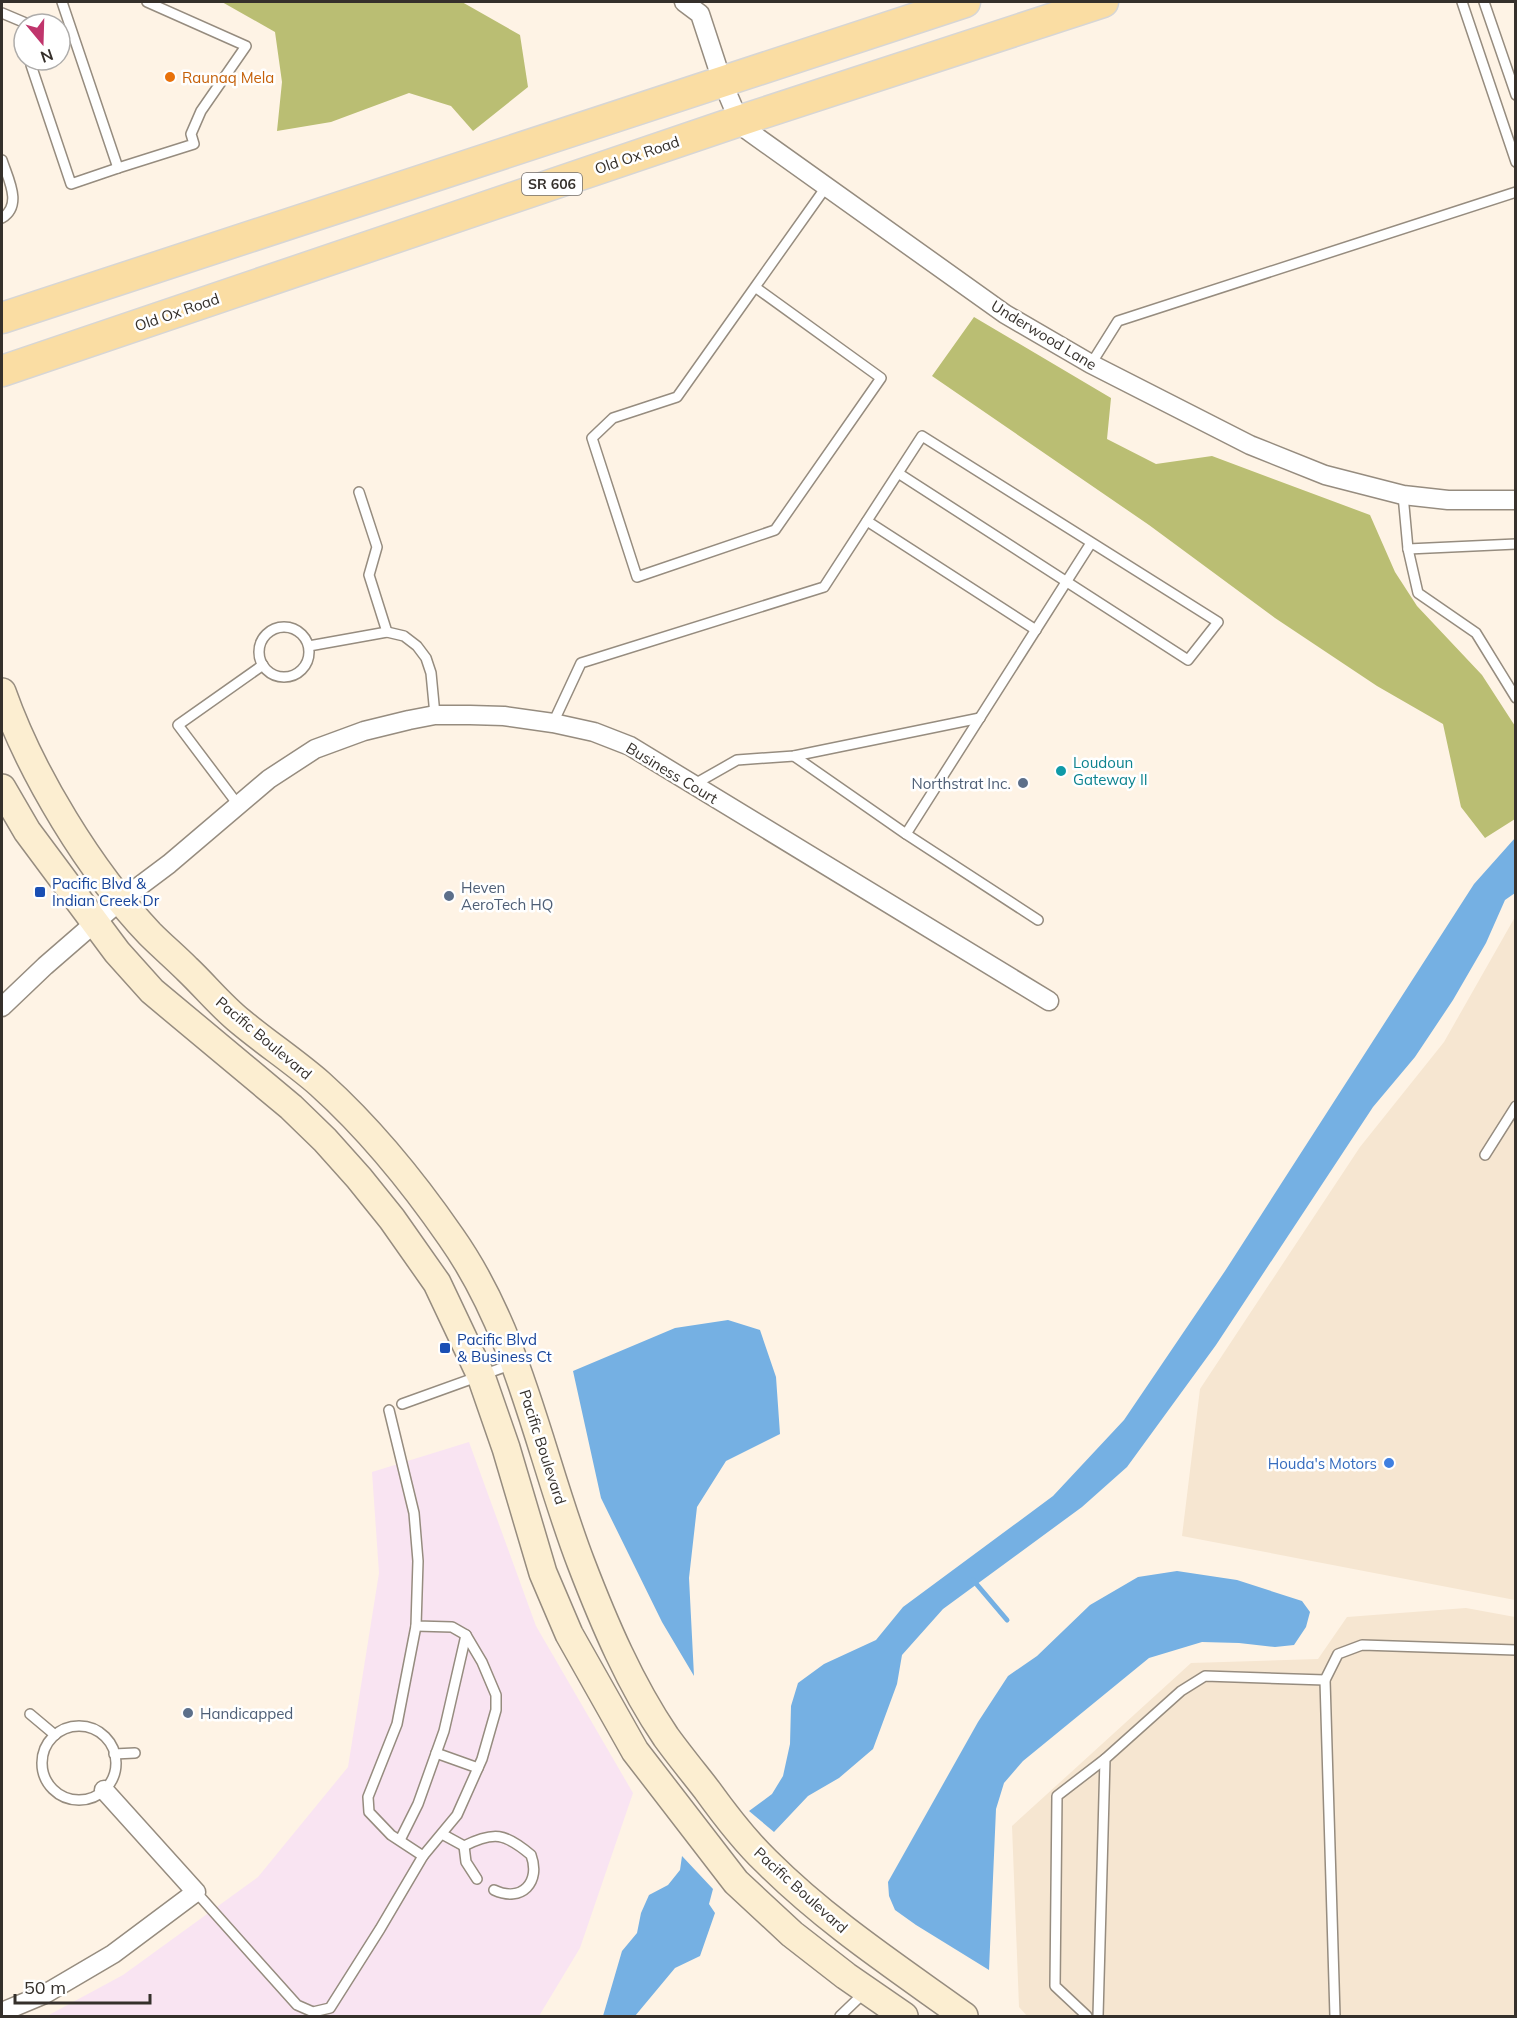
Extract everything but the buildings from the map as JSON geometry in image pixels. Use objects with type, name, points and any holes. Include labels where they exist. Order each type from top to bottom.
[{"type":"main road","points":[[2,318],[722,81],[921,12],[966,2]]},
{"type":"main road","name":"Old Ox Road","points":[[2,371],[739,121],[1103,2]]},
{"type":"main road","name":"Pacific Boulevard","points":[[2,692],[9,713],[40,777],[91,860],[122,900],[150,934],[239,1021],[321,1085],[356,1120],[392,1159],[426,1202],[473,1269],[504,1335],[531,1406],[550,1472],[581,1563],[627,1671],[665,1735],[722,1811],[764,1859],[822,1912],[856,1939],[964,2016]]},
{"type":"main road","points":[[2,788],[27,831],[94,924],[152,991],[291,1107],[325,1140],[393,1219],[437,1283],[481,1376],[506,1448],[543,1573],[569,1634],[635,1751],[736,1882],[792,1934],[904,2016]]},
{"type":"street","name":"Underwood Lane","points":[[684,2],[700,14],[722,81],[739,121],[747,130],[766,146],[1005,314],[1091,364],[1250,445],[1325,475],[1403,495],[1448,500],[1515,500]]},
{"type":"street","name":"Business Court","points":[[2,1007],[45,966],[122,900],[269,779],[315,749],[364,730],[435,715],[504,716],[553,723],[594,732],[630,746],[1048,1001]]},
{"type":"street","points":[[2,2012],[45,1994],[113,1954],[196,1893],[104,1790]]},
{"type":"lane","points":[[33,72],[71,184],[194,144],[191,134],[201,111],[246,46],[147,2]]},
{"type":"lane","points":[[1462,2],[1515,162]]},
{"type":"lane","points":[[1484,2],[1515,95]]},
{"type":"lane","points":[[72,43],[118,168]]},
{"type":"lane","points":[[2,160],[13,195],[13,204],[8,214],[2,218]]},
{"type":"lane","points":[[755,287],[881,378],[775,530],[637,577],[592,438],[613,418],[678,397],[755,287],[826,187]]},
{"type":"lane","points":[[1091,364],[1118,321],[1515,192]]},
{"type":"lane","points":[[553,723],[581,663],[824,587],[922,436],[1218,622],[1188,660],[898,473]]},
{"type":"lane","points":[[359,492],[377,547],[369,575],[387,632]]},
{"type":"lane","points":[[1403,495],[1408,549],[1419,593],[1476,633],[1515,698]]},
{"type":"lane","points":[[867,521],[1036,630]]},
{"type":"lane","points":[[906,834],[1091,543]]},
{"type":"lane","points":[[1408,549],[1515,544]]},
{"type":"lane","points":[[275,627],[290,627],[304,636],[309,646],[309,658],[298,672],[290,676],[275,676],[263,665],[259,660],[258,652],[260,641],[275,627]]},
{"type":"lane","points":[[309,646],[387,632],[404,636],[417,646],[426,658],[431,673],[435,715]]},
{"type":"lane","points":[[239,806],[178,725],[263,665]]},
{"type":"lane","points":[[693,785],[737,760],[794,756],[980,718]]},
{"type":"lane","points":[[794,756],[906,834],[1038,920]]},
{"type":"lane","points":[[1485,1155],[1515,1106]]},
{"type":"lane","points":[[402,1404],[515,1364]]},
{"type":"lane","points":[[389,1410],[414,1513],[418,1561],[416,1626],[397,1724],[368,1797],[369,1812],[391,1835],[423,1856]]},
{"type":"lane","points":[[196,1893],[297,2006],[313,2012],[330,2008],[423,1856],[457,1815],[478,1768],[496,1710],[496,1695],[482,1662],[466,1635],[452,1627],[416,1626]]},
{"type":"lane","points":[[400,1840],[418,1803],[444,1731],[466,1635]]},
{"type":"lane","points":[[1335,2016],[1325,1680],[1338,1654],[1362,1645],[1515,1650]]},
{"type":"lane","points":[[1087,2016],[1054,1986],[1057,1796],[1105,1759],[1181,1691],[1205,1676],[1325,1680]]},
{"type":"lane","points":[[30,1714],[55,1735]]},
{"type":"lane","points":[[80,1726],[95,1730],[105,1736],[114,1754],[117,1762],[114,1778],[93,1798],[78,1800],[62,1796],[52,1788],[44,1774],[42,1760],[46,1747],[55,1735],[67,1728],[80,1726]]},
{"type":"lane","points":[[114,1754],[135,1753]]},
{"type":"lane","points":[[436,1753],[478,1768]]},
{"type":"lane","points":[[1098,2016],[1105,1759]]},
{"type":"lane","points":[[442,1834],[464,1846]]},
{"type":"lane","points":[[464,1846],[482,1837],[500,1835],[531,1855],[535,1869],[528,1887],[515,1894],[494,1890]]},
{"type":"lane","points":[[464,1846],[466,1862],[477,1880]]},
{"type":"lane","points":[[840,2016],[867,1990]]},
{"type":"shaded area","points":[[1515,917],[1515,1600],[1182,1536],[1200,1389],[1360,1147],[1444,1042]]},
{"type":"shaded area","points":[[469,1442],[536,1626],[633,1793],[580,1948],[539,2016],[47,2016],[123,1975],[258,1877],[348,1767],[379,1573],[372,1472]]},
{"type":"shaded area","points":[[1466,1608],[1515,1617],[1515,2016],[1027,2016],[1019,2007],[1012,1826],[1191,1663],[1318,1659],[1347,1617]]},
{"type":"green space","points":[[222,2],[462,2],[520,35],[528,87],[473,131],[451,106],[409,93],[331,122],[277,131],[282,82],[275,32]]},
{"type":"green space","points":[[974,317],[1111,398],[1107,439],[1156,464],[1212,456],[1370,515],[1395,572],[1417,606],[1482,675],[1515,726],[1515,819],[1485,838],[1461,807],[1443,724],[1377,686],[1275,618],[1149,525],[932,376]]},
{"type":"water","points":[[1515,838],[1515,893],[1505,900],[1486,943],[1453,1000],[1415,1057],[1373,1107],[1216,1345],[1127,1467],[1082,1507],[943,1609],[902,1655],[897,1684],[873,1749],[839,1778],[808,1796],[774,1832],[749,1811],[772,1794],[783,1776],[790,1744],[791,1706],[798,1683],[824,1664],[876,1640],[903,1607],[1053,1496],[1124,1420],[1225,1271],[1474,884]]},
{"type":"water","points":[[728,1320],[760,1330],[776,1377],[780,1434],[726,1461],[697,1507],[689,1578],[694,1676],[662,1622],[601,1498],[573,1371],[675,1328]]},
{"type":"water","points":[[1177,1571],[1237,1580],[1302,1601],[1310,1612],[1306,1627],[1294,1645],[1275,1647],[1202,1642],[1149,1658],[1023,1761],[1004,1783],[996,1809],[989,1970],[895,1910],[889,1896],[888,1882],[978,1722],[1008,1676],[1037,1656],[1090,1605],[1138,1577]]},
{"type":"water","points":[[682,1856],[713,1889],[709,1904],[715,1913],[700,1956],[675,1968],[635,2016],[603,2016],[622,1951],[637,1933],[641,1913],[649,1895],[668,1885],[680,1870]]},
{"type":"waterway","points":[[973,1580],[1007,1620]]},
{"type":"place","name":"Raunaq Mela","points":[[170,77]]},
{"type":"place","name":"Loudoun Gateway II","points":[[1061,771]]},
{"type":"place","name":"Northstrat Inc.","points":[[1023,783]]},
{"type":"place","name":"Pacific Blvd & Indian Creek Dr","points":[[40,892]]},
{"type":"place","name":"Heven AeroTech HQ","points":[[449,896]]},
{"type":"place","name":"Pacific Blvd & Business Ct","points":[[445,1348]]},
{"type":"place","name":"Houda's Motors","points":[[1389,1463]]},
{"type":"place","name":"Handicapped","points":[[188,1713]]}]
